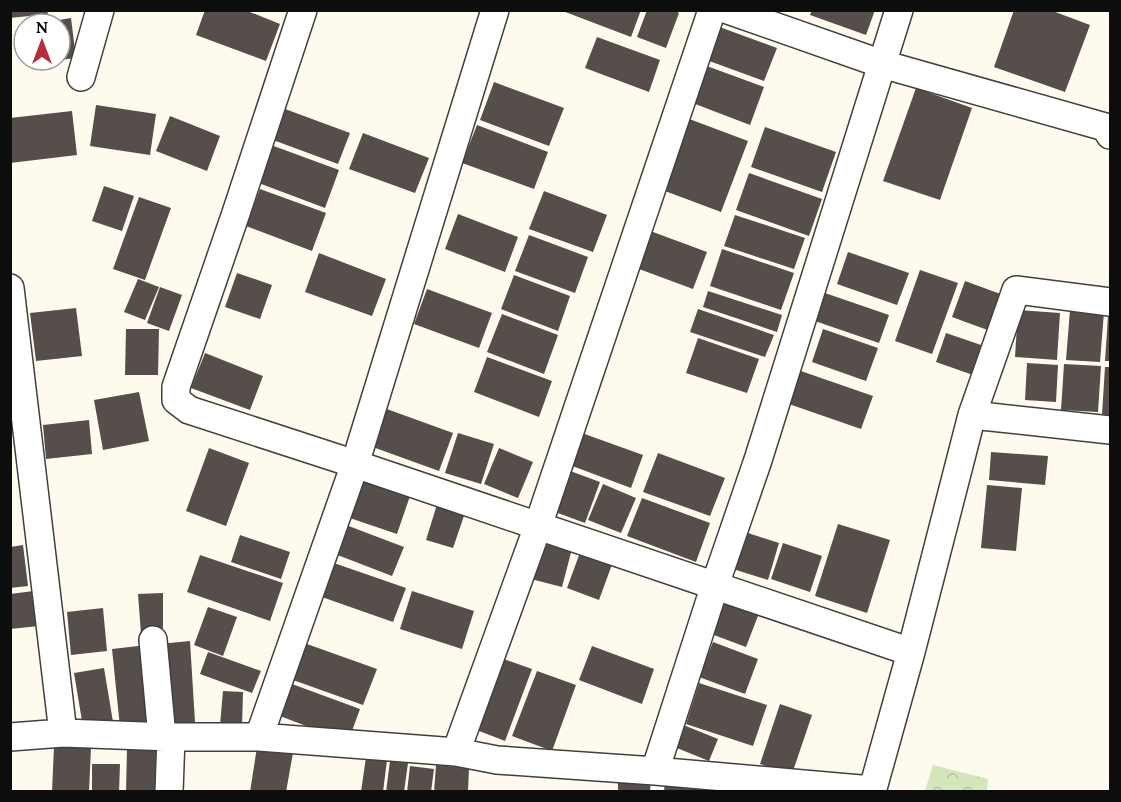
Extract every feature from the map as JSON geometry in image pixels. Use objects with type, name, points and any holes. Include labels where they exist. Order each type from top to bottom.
[{"type":"street","points":[[81,77],[100,10]]},
{"type":"street","points":[[303,10],[176,387],[176,400],[189,410],[911,652]]},
{"type":"street","points":[[259,737],[355,464],[495,10]]},
{"type":"street","points":[[456,752],[538,526],[712,10]]},
{"type":"street","points":[[728,10],[882,64],[1109,124]]},
{"type":"street","points":[[655,771],[758,460],[899,10]]},
{"type":"street","points":[[11,290],[63,733]]},
{"type":"street","points":[[10,737],[63,733],[167,737],[259,737],[456,752],[496,760],[655,771],[872,791],[911,652],[972,415],[1016,290],[1110,302]]},
{"type":"street","points":[[972,415],[1110,430]]},
{"type":"street","points":[[153,640],[167,737],[170,792]]},
{"type":"green space","points":[[933,765],[988,779],[987,791],[925,791]]},
{"type":"building","points":[[10,10],[47,10],[48,12],[12,12],[12,18],[10,18]]},
{"type":"building","points":[[205,10],[245,10],[280,24],[266,61],[196,35]]},
{"type":"building","points":[[560,10],[641,10],[631,37]]},
{"type":"building","points":[[647,10],[674,10],[679,13],[666,48],[637,37]]},
{"type":"building","points":[[812,10],[875,10],[866,35],[810,15]]},
{"type":"building","points":[[1014,10],[1050,10],[1090,25],[1065,92],[994,67]]},
{"type":"building","points":[[714,25],[777,48],[764,81],[701,58]]},
{"type":"building","points":[[72,26],[76,58],[72,58]]},
{"type":"building","points":[[597,37],[660,60],[649,92],[585,68]]},
{"type":"building","points":[[704,65],[764,87],[750,125],[690,102]]},
{"type":"building","points":[[494,82],[564,108],[549,146],[480,120]]},
{"type":"building","points":[[916,88],[972,108],[940,200],[883,181]]},
{"type":"building","points":[[96,105],[156,114],[150,155],[90,146]]},
{"type":"building","points":[[285,109],[350,133],[338,164],[273,140]]},
{"type":"building","points":[[72,111],[77,155],[10,163],[10,118]]},
{"type":"building","points":[[170,116],[220,136],[207,171],[156,151]]},
{"type":"building","points":[[684,117],[748,141],[721,212],[657,188]]},
{"type":"building","points":[[477,125],[548,152],[534,189],[462,163]]},
{"type":"building","points":[[765,127],[836,152],[822,192],[751,167]]},
{"type":"building","points":[[363,133],[429,158],[415,193],[349,169]]},
{"type":"building","points":[[271,145],[339,170],[325,208],[256,182]]},
{"type":"building","points":[[749,173],[822,199],[809,236],[736,210]]},
{"type":"building","points":[[104,186],[134,196],[122,231],[92,221]]},
{"type":"building","points":[[260,189],[326,213],[312,251],[246,226]]},
{"type":"building","points":[[544,191],[607,215],[593,252],[529,229]]},
{"type":"building","points":[[139,197],[171,208],[145,280],[113,269]]},
{"type":"building","points":[[458,214],[518,237],[505,272],[445,249]]},
{"type":"building","points":[[735,215],[805,238],[794,269],[724,246]]},
{"type":"building","points":[[645,229],[707,252],[693,289],[631,266]]},
{"type":"building","points":[[529,235],[588,257],[575,293],[515,271]]},
{"type":"building","points":[[722,249],[794,273],[781,310],[710,286]]},
{"type":"building","points":[[848,252],[909,273],[897,305],[837,284]]},
{"type":"building","points":[[319,253],[386,279],[372,316],[305,292]]},
{"type":"building","points":[[920,270],[958,283],[932,354],[895,341]]},
{"type":"building","points":[[237,273],[272,285],[260,319],[225,307]]},
{"type":"building","points":[[514,275],[570,296],[558,331],[501,309]]},
{"type":"building","points":[[138,279],[159,287],[145,320],[124,312]]},
{"type":"building","points":[[965,281],[1006,296],[993,332],[952,317]]},
{"type":"building","points":[[160,287],[182,295],[169,331],[147,323]]},
{"type":"building","points":[[427,289],[492,313],[479,348],[414,324]]},
{"type":"building","points":[[708,291],[782,315],[777,332],[703,307]]},
{"type":"building","points":[[822,292],[889,315],[879,343],[812,320]]},
{"type":"building","points":[[76,308],[82,356],[36,361],[30,313]]},
{"type":"building","points":[[698,309],[774,335],[765,357],[690,332]]},
{"type":"building","points":[[1018,310],[1060,313],[1057,360],[1015,357]]},
{"type":"building","points":[[1070,310],[1104,312],[1100,362],[1066,360]]},
{"type":"building","points":[[502,314],[558,335],[544,374],[487,352]]},
{"type":"building","points":[[1108,316],[1110,316],[1110,361],[1105,361]]},
{"type":"building","points":[[126,329],[159,329],[158,375],[125,375]]},
{"type":"building","points":[[823,329],[878,348],[866,381],[812,362]]},
{"type":"building","points":[[946,333],[984,346],[973,375],[936,362]]},
{"type":"building","points":[[698,338],[759,359],[747,393],[686,373]]},
{"type":"building","points":[[205,353],[263,376],[250,410],[191,388]]},
{"type":"building","points":[[487,357],[552,381],[539,417],[474,392]]},
{"type":"building","points":[[1027,363],[1058,365],[1056,402],[1025,400]]},
{"type":"building","points":[[1064,364],[1101,366],[1098,412],[1061,410]]},
{"type":"building","points":[[1105,367],[1110,367],[1110,415],[1102,415]]},
{"type":"building","points":[[798,370],[873,396],[861,429],[786,403]]},
{"type":"building","points":[[139,392],[149,441],[103,450],[94,400]]},
{"type":"building","points":[[384,408],[453,433],[439,471],[370,446]]},
{"type":"building","points":[[89,420],[92,454],[46,459],[43,425]]},
{"type":"building","points":[[579,432],[643,455],[631,488],[567,464]]},
{"type":"building","points":[[458,433],[494,444],[481,484],[445,473]]},
{"type":"building","points":[[209,448],[249,463],[226,526],[186,511]]},
{"type":"building","points":[[499,448],[533,462],[518,498],[484,484]]},
{"type":"building","points":[[991,452],[1048,456],[1045,485],[989,480]]},
{"type":"building","points":[[658,453],[725,478],[710,516],[643,492]]},
{"type":"building","points":[[562,468],[600,482],[585,523],[547,509]]},
{"type":"building","points":[[357,478],[410,496],[397,534],[344,516]]},
{"type":"building","points":[[603,484],[636,498],[621,533],[588,520]]},
{"type":"building","points":[[987,485],[1022,488],[1016,551],[981,548]]},
{"type":"building","points":[[439,498],[467,507],[453,548],[426,540]]},
{"type":"building","points":[[642,498],[710,523],[696,562],[627,536]]},
{"type":"building","points":[[838,524],[890,540],[867,613],[815,596]]},
{"type":"building","points":[[346,525],[404,547],[392,576],[335,554]]},
{"type":"building","points":[[745,532],[779,543],[768,580],[733,569]]},
{"type":"building","points":[[240,535],[290,552],[281,579],[231,562]]},
{"type":"building","points":[[538,536],[573,545],[562,587],[527,578]]},
{"type":"building","points":[[783,543],[822,556],[810,592],[771,579]]},
{"type":"building","points":[[23,545],[28,586],[10,588],[10,547]]},
{"type":"building","points":[[582,547],[614,559],[599,600],[567,588]]},
{"type":"building","points":[[200,555],[283,583],[270,621],[187,592]]},
{"type":"building","points":[[331,562],[406,588],[393,622],[319,596]]},
{"type":"building","points":[[34,591],[39,626],[10,629],[10,594]]},
{"type":"building","points":[[412,591],[474,611],[462,649],[400,629]]},
{"type":"building","points":[[163,593],[163,633],[141,634],[138,594]]},
{"type":"building","points":[[720,593],[761,608],[746,647],[706,632]]},
{"type":"building","points":[[208,607],[237,617],[223,656],[194,645]]},
{"type":"building","points":[[103,608],[107,651],[71,655],[67,612]]},
{"type":"building","points":[[190,641],[195,722],[165,724],[159,644]]},
{"type":"building","points":[[713,642],[758,659],[745,694],[699,677]]},
{"type":"building","points":[[307,644],[377,669],[363,705],[293,680]]},
{"type":"building","points":[[147,645],[156,723],[120,727],[112,649]]},
{"type":"building","points":[[592,646],[654,669],[642,704],[579,680]]},
{"type":"building","points":[[208,652],[261,671],[252,693],[200,674]]},
{"type":"building","points":[[501,658],[532,669],[505,741],[474,729]]},
{"type":"building","points":[[104,668],[113,722],[83,727],[74,673]]},
{"type":"building","points":[[537,671],[576,685],[552,751],[512,736]]},
{"type":"building","points":[[699,683],[767,705],[753,746],[686,724]]},
{"type":"building","points":[[292,684],[360,709],[348,742],[280,716]]},
{"type":"building","points":[[223,691],[243,692],[242,727],[220,725]]},
{"type":"building","points":[[780,704],[812,715],[792,774],[760,764]]},
{"type":"building","points":[[681,724],[718,739],[709,761],[672,746]]},
{"type":"building","points":[[54,746],[91,748],[89,792],[52,792]]},
{"type":"building","points":[[257,747],[293,753],[286,792],[250,792]]},
{"type":"building","points":[[127,749],[156,751],[155,792],[126,792]]},
{"type":"building","points":[[366,757],[387,760],[383,792],[361,792]]},
{"type":"building","points":[[390,761],[408,763],[404,792],[386,792]]},
{"type":"building","points":[[92,764],[120,764],[119,792],[92,792]]},
{"type":"building","points":[[436,765],[469,768],[468,792],[434,792]]},
{"type":"building","points":[[410,766],[434,769],[431,792],[407,792]]},
{"type":"building","points":[[618,777],[651,778],[650,792],[618,792]]},
{"type":"building","points":[[665,778],[700,781],[699,792],[664,792]]},
{"type":"building","points":[[703,781],[734,784],[733,792],[702,792]]}]
